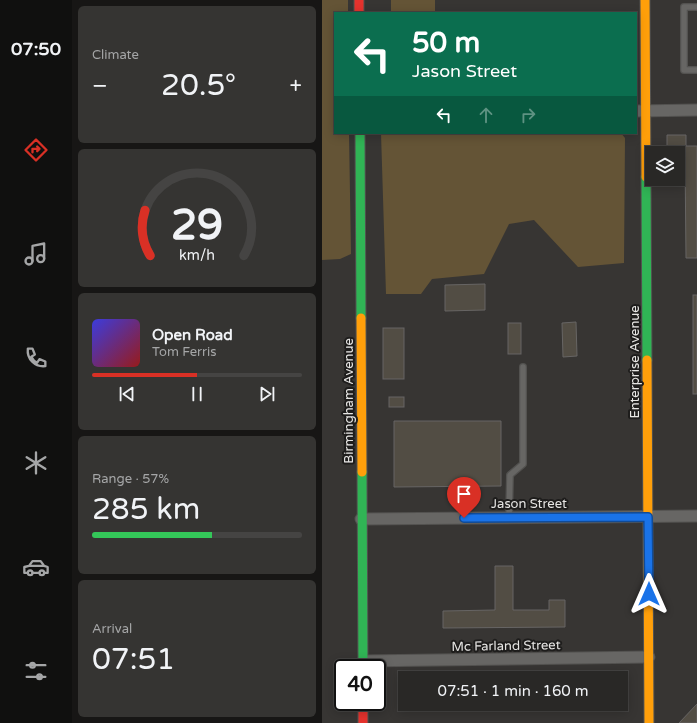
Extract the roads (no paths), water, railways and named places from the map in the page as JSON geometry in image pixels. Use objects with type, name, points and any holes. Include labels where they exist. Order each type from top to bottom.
[{"type":"street","points":[[359,0],[359,12]]},
{"type":"street","name":"Enterprise Avenue","points":[[645,0],[641,111],[648,517],[649,723]]},
{"type":"street","points":[[641,111],[697,110]]},
{"type":"street","name":"Birmingham Avenue","points":[[360,134],[363,659]]},
{"type":"street","name":"Jason Street","points":[[361,519],[697,516]]},
{"type":"street","name":"Mc Farland Street","points":[[386,663],[649,657]]},
{"type":"street","points":[[363,711],[363,723]]},
{"type":"lane","points":[[697,7],[684,7],[684,70],[697,70]]},
{"type":"lane","points":[[509,518],[510,475],[523,464],[523,367]]}]
